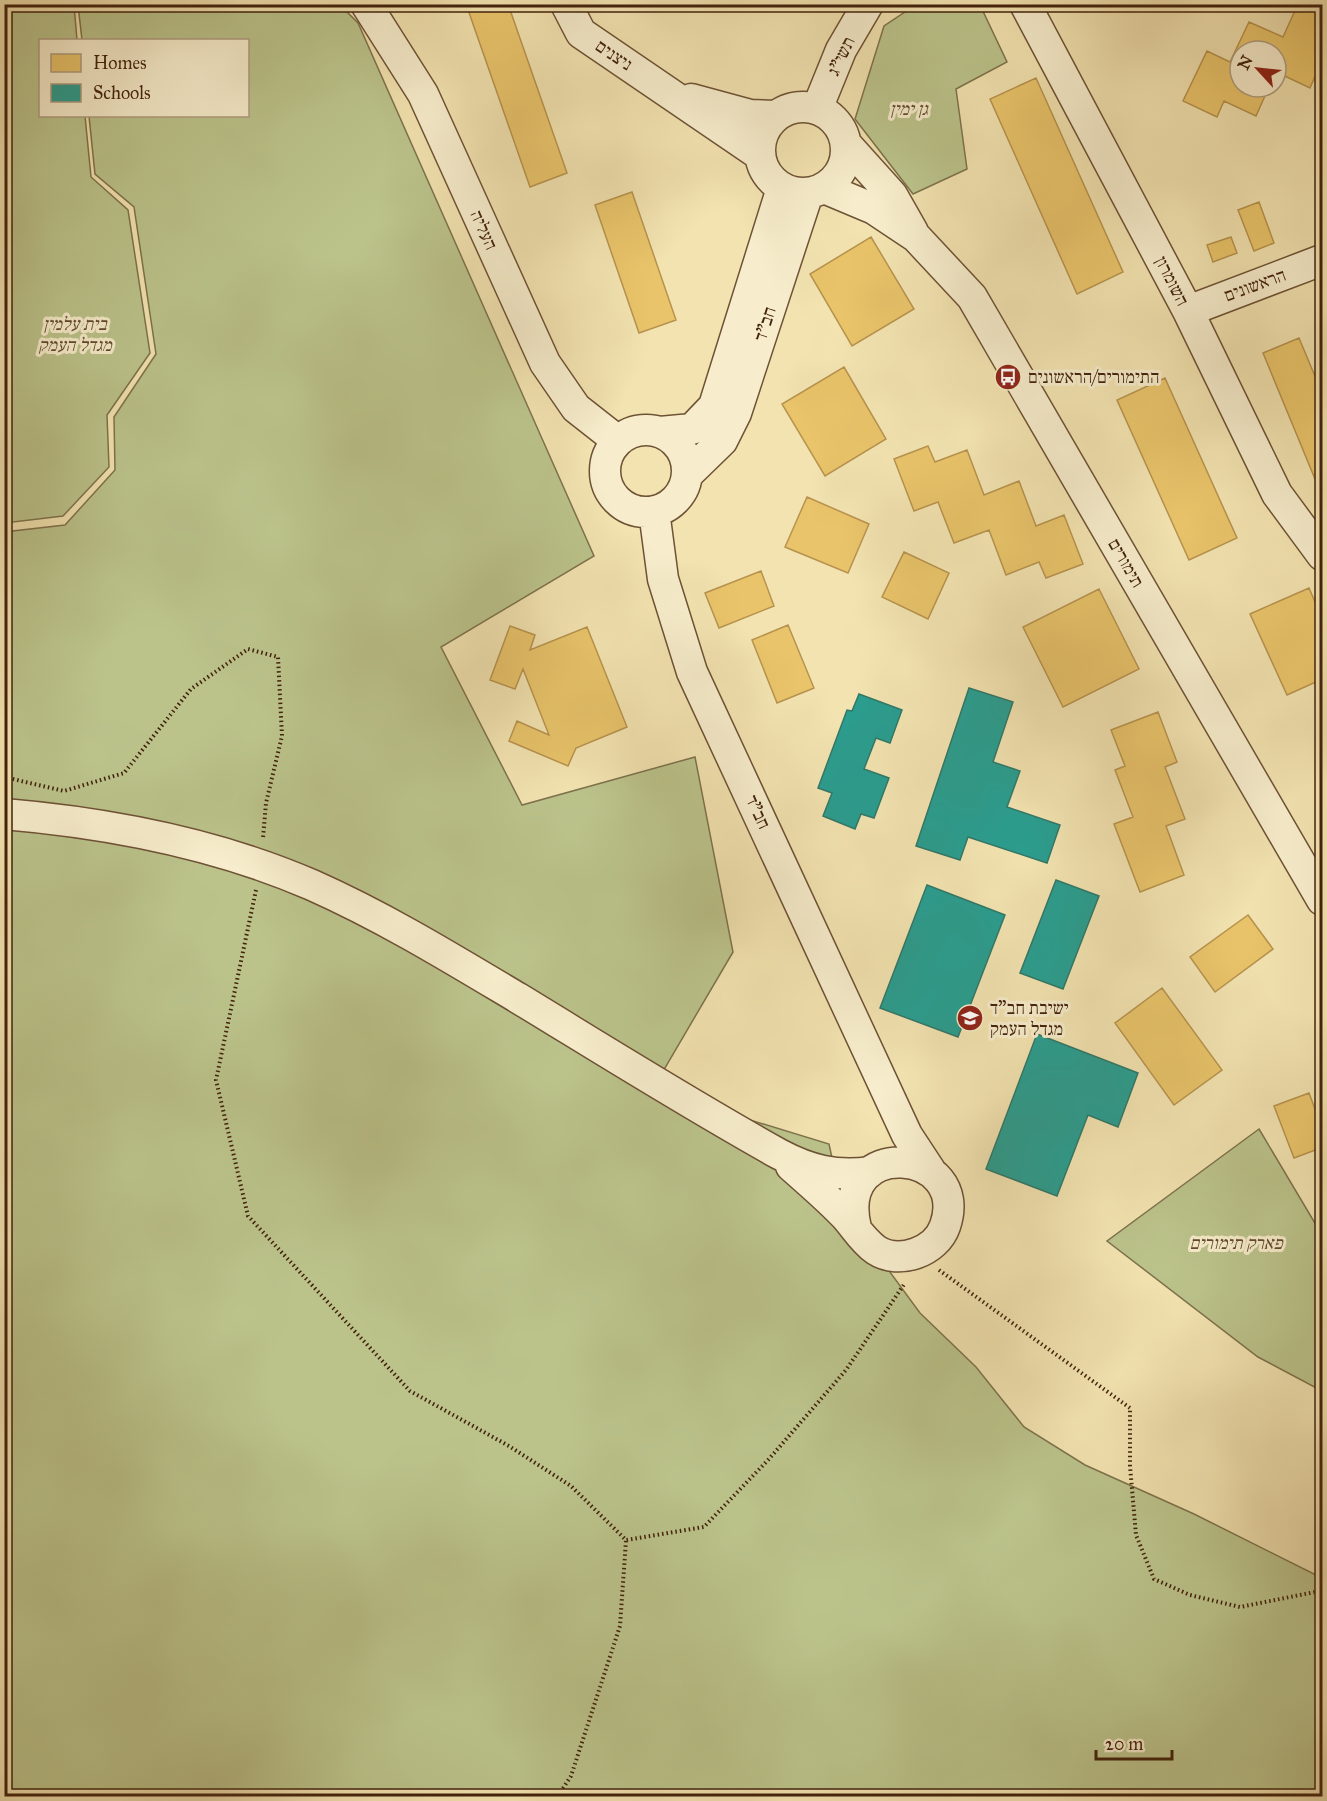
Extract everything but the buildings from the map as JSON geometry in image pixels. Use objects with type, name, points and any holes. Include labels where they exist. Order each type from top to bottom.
[{"type":"street","name":"העליה","points":[[366,4],[423,94],[544,363],[576,408],[618,441]]},
{"type":"street","name":"ניצנים","points":[[566,4],[580,33],[760,155]]},
{"type":"street","name":"תשי\"ג","points":[[818,109],[841,50],[868,4]]},
{"type":"street","name":"השומרון","points":[[1025,4],[1188,310],[1277,494],[1321,551]]},
{"type":"street","name":"ניצנים","points":[[674,95],[750,115],[776,116]]},
{"type":"street","points":[[805,106],[818,109],[837,123],[847,145],[845,162],[838,177],[805,190],[767,174],[760,155],[763,132],[776,116],[792,108],[805,106]]},
{"type":"street","name":"תימורים","points":[[847,145],[892,195],[916,237],[972,297],[1323,900]]},
{"type":"street","name":"תימורים","points":[[805,190],[874,209],[916,237]]},
{"type":"street","name":"חב\"ד","points":[[660,432],[692,429],[714,406],[805,190]]},
{"type":"street","name":"חב\"ד","points":[[687,475],[722,441],[736,412],[805,190]]},
{"type":"street","name":"הראשונים","points":[[1188,310],[1323,260]]},
{"type":"street","points":[[638,430],[660,432],[678,444],[687,464],[687,475],[680,494],[673,502],[654,511],[639,511],[625,506],[614,496],[607,483],[606,468],[609,453],[618,441],[638,430]]},
{"type":"street","name":"חב\"ד","points":[[654,511],[663,579],[692,672],[907,1136],[930,1170]]},
{"type":"street","points":[[4,814],[166,838],[261,866],[358,906],[421,940],[778,1154],[819,1171],[854,1174],[900,1160],[915,1163],[930,1170],[940,1182],[947,1197],[948,1213],[944,1228],[935,1241],[923,1251],[908,1256],[892,1256],[878,1251],[778,1154]]},
{"type":"street","name":"חב\"ד","points":[[874,1169],[888,1145],[892,1126],[892,1102]]},
{"type":"street","points":[[856,1228],[853,1213],[854,1198],[860,1183],[874,1169]]},
{"type":"path","points":[[4,777],[64,791],[124,773],[191,689],[248,649],[278,657],[282,736],[266,803],[261,866],[216,1080],[248,1216],[410,1391],[509,1446],[571,1486],[626,1540],[620,1626],[571,1776],[558,1797]]},
{"type":"path","points":[[930,1265],[1130,1408],[1130,1466],[1136,1535],[1154,1579],[1190,1595],[1240,1607],[1315,1592],[1323,1586]]},
{"type":"path","points":[[626,1540],[704,1527],[770,1459],[846,1370],[910,1276]]},
{"type":"green space","name":"גן ימין","points":[[917,4],[980,5],[1007,62],[956,89],[967,169],[913,194],[855,119],[884,26]]},
{"type":"green space","name":"בית עלמין מגדל העמק","points":[[4,5],[74,5],[77,39],[39,39],[39,117],[85,117],[91,177],[128,210],[150,353],[107,415],[109,467],[63,516],[5,523]]},
{"type":"green space","points":[[78,5],[340,5],[358,23],[594,556],[441,647],[522,805],[695,757],[733,952],[652,1090],[829,1144],[843,1208],[920,1313],[976,1367],[1024,1427],[1085,1465],[1194,1514],[1322,1578],[1322,1796],[5,1796],[4,532],[65,525],[115,470],[114,417],[156,354],[134,207],[95,174],[89,117],[249,117],[249,39],[82,39]]},
{"type":"green space","name":"פארק תימורים","points":[[1259,1129],[1322,1235],[1322,1391],[1258,1357],[1107,1241]]},
{"type":"place","name":"התימורים/הראשונים","points":[[1008,377]]},
{"type":"place","name":"ישיבת חב\"ד מגדל העמק","points":[[970,1018]]}]
